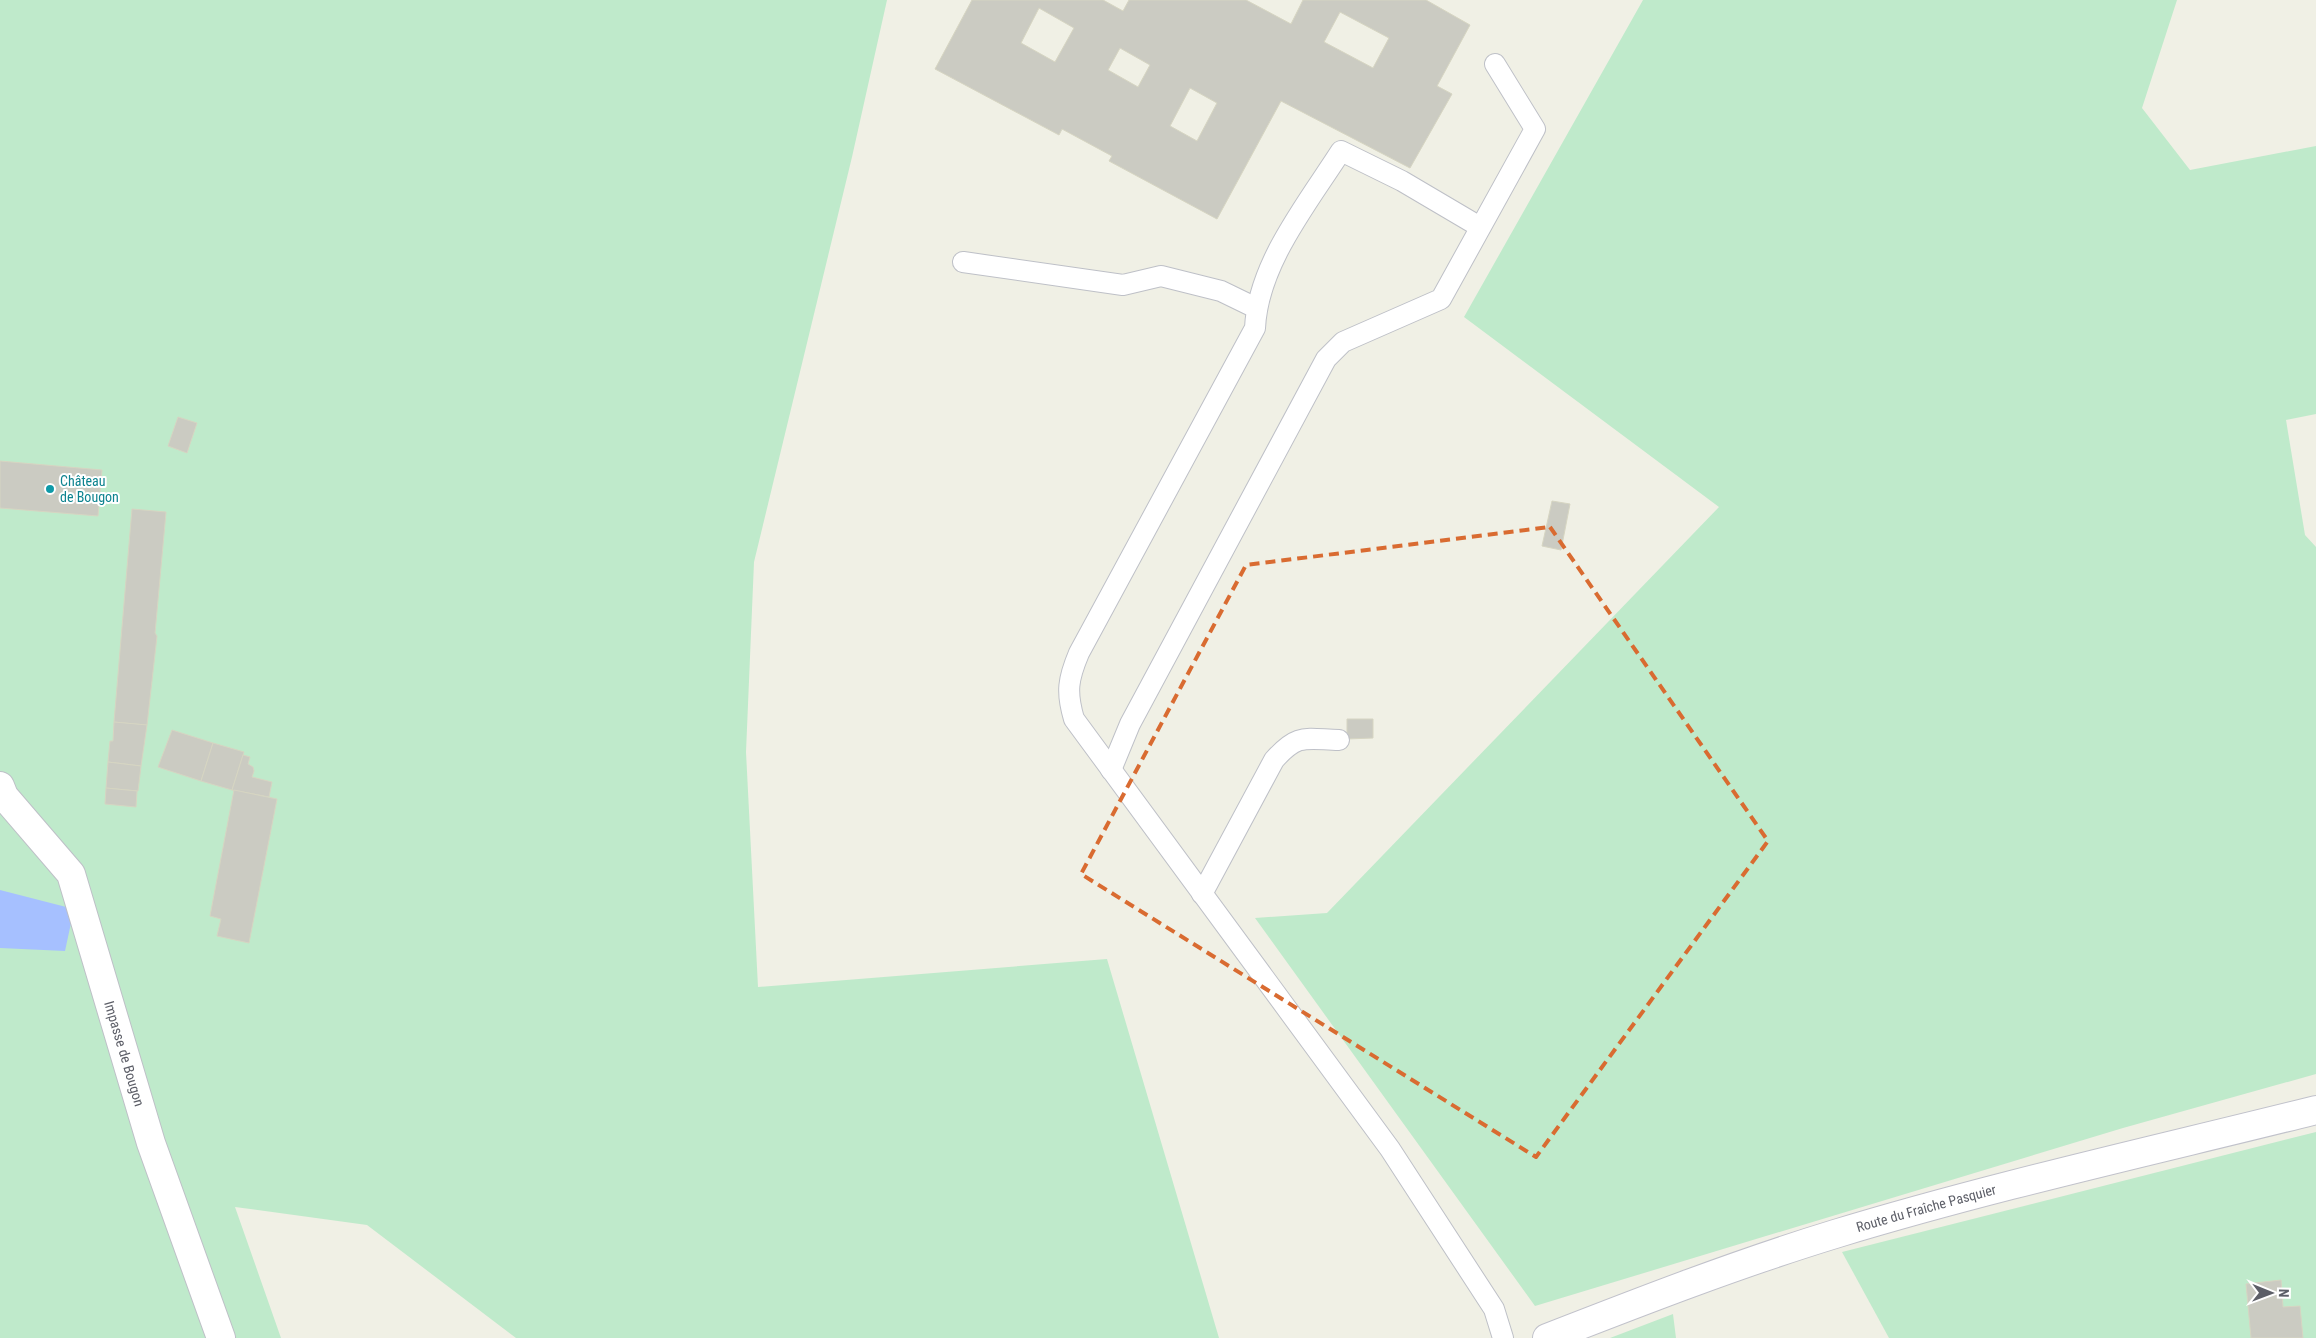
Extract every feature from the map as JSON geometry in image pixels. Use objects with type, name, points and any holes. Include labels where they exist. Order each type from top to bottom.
[{"type":"main road","name":"Impasse de Bougon","points":[[0,786],[4,796],[72,874],[150,1143],[222,1338]]},
{"type":"main road","name":"Route du Fraîche Pasquier","points":[[1547,1338],[1688,1283],[1836,1234],[1975,1196],[2316,1110]]},
{"type":"lane","points":[[1111,770],[1130,724],[1326,359],[1343,342],[1441,299],[1535,129],[1495,64]]},
{"type":"lane","points":[[1480,227],[1402,181],[1341,151],[1301,212],[1264,279],[1256,308],[1256,328],[1079,653],[1070,675],[1068,698],[1074,719],[1390,1149],[1494,1309],[1503,1338]]},
{"type":"lane","points":[[963,262],[1123,285],[1161,276],[1221,291],[1256,308]]},
{"type":"lane","points":[[1202,894],[1274,760],[1289,743],[1302,739],[1339,740]]},
{"type":"highlighted area","points":[[1550,527],[1768,841],[1536,1157],[1081,874],[1246,565]]},
{"type":"green space","points":[[0,0],[887,0],[852,157],[754,562],[746,752],[758,987],[1107,959],[1219,1338],[516,1338],[367,1225],[235,1207],[281,1338],[0,1338]]},
{"type":"green space","points":[[1643,0],[2177,0],[2142,108],[2190,170],[2316,146],[2316,414],[2286,420],[2305,535],[2316,547],[2316,1074],[2123,1128],[1535,1306],[1255,918],[1327,913],[1719,507],[1464,317]]},
{"type":"green space","points":[[2316,1132],[2316,1338],[1889,1338],[1842,1252]]},
{"type":"green space","points":[[1673,1314],[1676,1338],[1610,1338]]},
{"type":"water","points":[[0,890],[74,909],[65,951],[0,948]]},
{"type":"building","points":[[972,0],[1103,0],[1123,11],[1129,0],[1246,0],[1291,24],[1303,0],[1426,0],[1470,25],[1437,86],[1452,94],[1410,168],[1281,101],[1217,219],[1109,161],[1112,156],[1062,129],[1059,135],[935,69]],"holes":[[[1039,8],[1074,28],[1055,62],[1021,43]],[[1340,12],[1389,38],[1373,68],[1324,42]],[[1120,48],[1150,65],[1138,87],[1108,70]],[[1190,88],[1217,103],[1197,141],[1170,126]]]},
{"type":"building","points":[[178,417],[197,423],[187,453],[168,446]]},
{"type":"building","name":"Château de Bougon","points":[[0,461],[102,470],[98,516],[0,508]]},
{"type":"building","points":[[1552,501],[1570,504],[1561,550],[1542,546]]},
{"type":"building","points":[[132,509],[166,512],[155,633],[157,636],[147,725],[114,722]]},
{"type":"building","points":[[1347,719],[1373,719],[1373,738],[1347,739]]},
{"type":"building","points":[[114,722],[147,725],[141,766],[108,762],[110,741],[113,741]]},
{"type":"building","points":[[172,730],[213,743],[201,781],[158,767]]},
{"type":"building","points":[[213,743],[244,752],[232,790],[201,781]]},
{"type":"building","points":[[243,755],[250,757],[248,764],[253,767],[252,777],[272,782],[269,797],[232,790]]},
{"type":"building","points":[[108,762],[141,766],[138,791],[106,788]]},
{"type":"building","points":[[106,788],[137,791],[136,807],[105,804]]},
{"type":"building","points":[[234,790],[277,799],[249,943],[217,936],[221,919],[210,916]]},
{"type":"building","points":[[2281,1280],[2283,1307],[2300,1306],[2303,1338],[2251,1338],[2246,1284]]},
{"type":"place","name":"Château de Bougon","points":[[50,489]]}]
